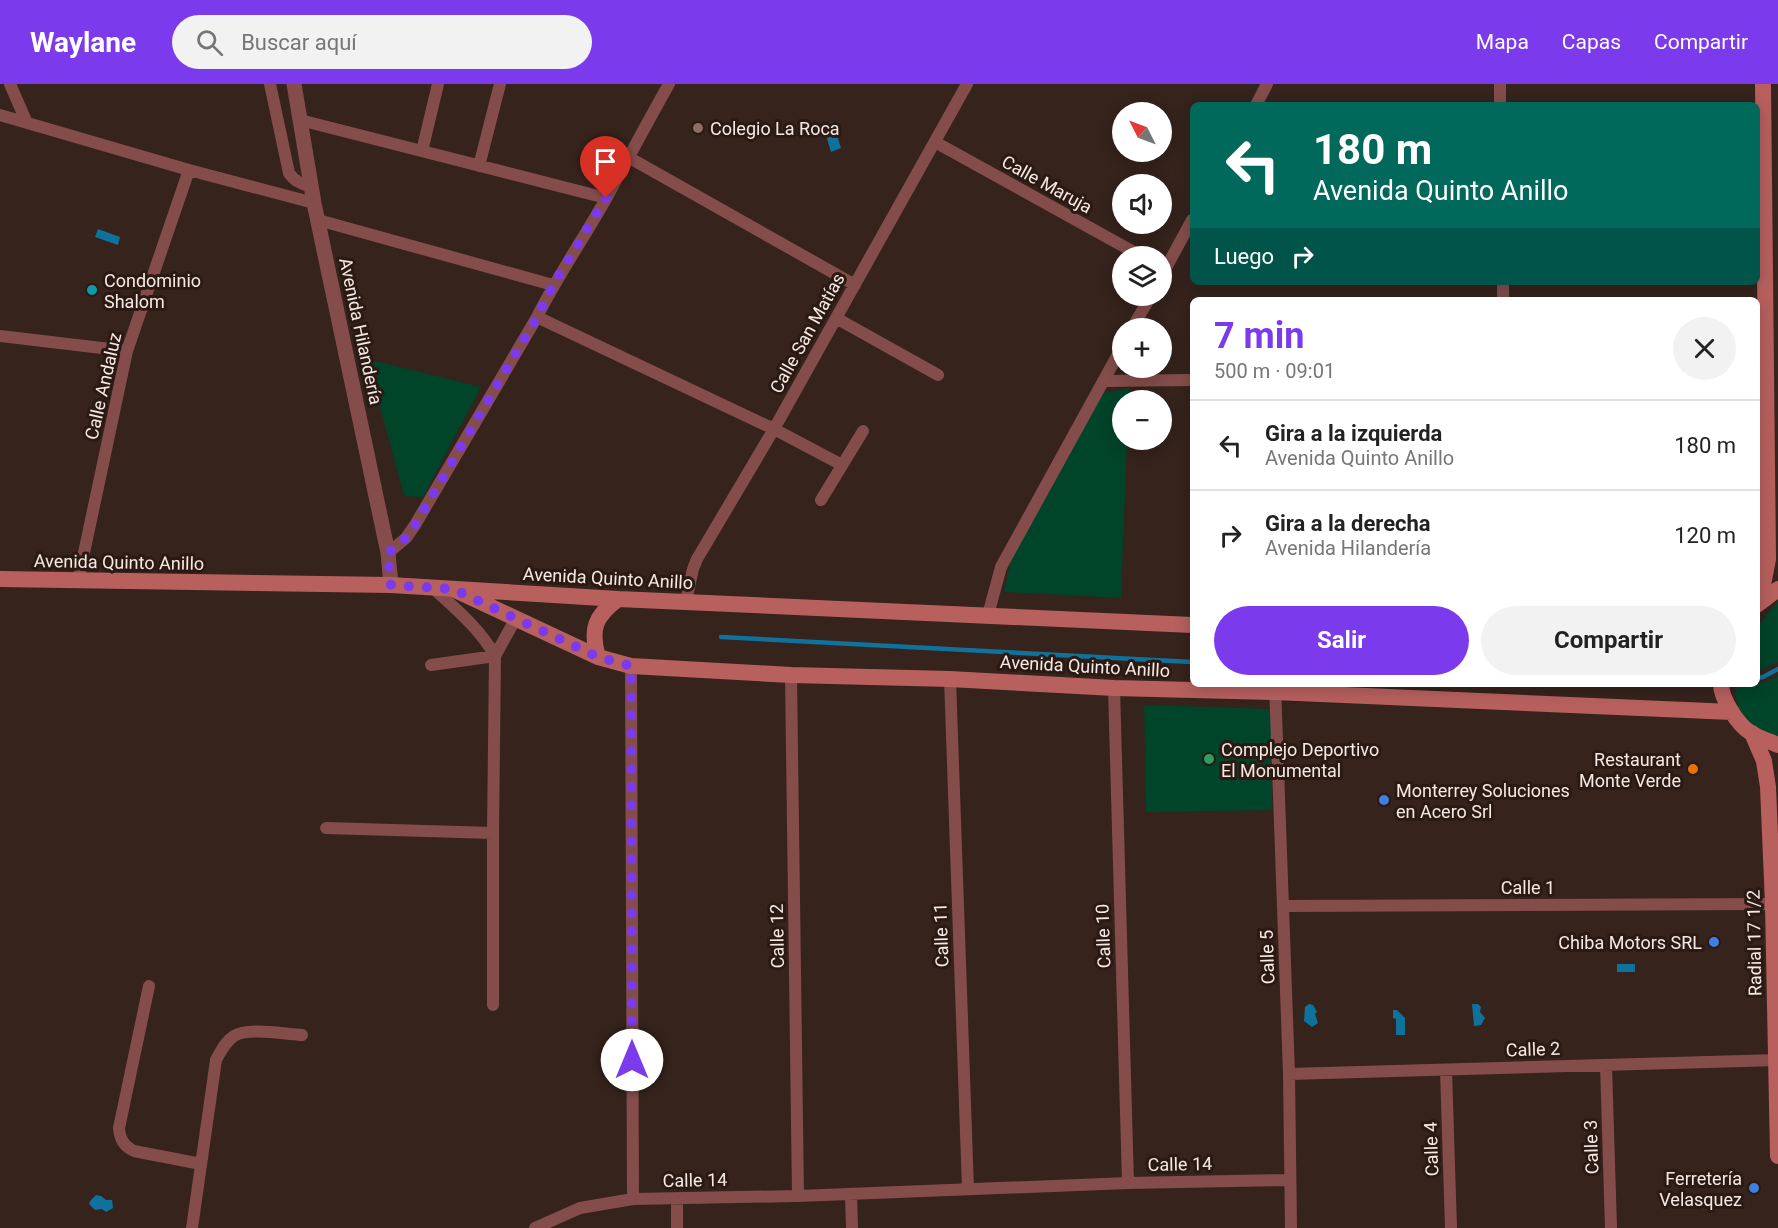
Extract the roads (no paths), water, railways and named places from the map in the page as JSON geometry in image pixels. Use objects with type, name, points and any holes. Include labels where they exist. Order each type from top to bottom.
[{"type":"main road","points":[[1760,594],[1768,559],[1763,84]]},
{"type":"main road","name":"Avenida Quinto Anillo","points":[[0,579],[391,585],[618,599],[1190,625]]},
{"type":"main road","name":"Avenida Quinto Anillo","points":[[453,589],[598,657],[631,666],[1114,688],[1275,688],[1732,712]]},
{"type":"main road","points":[[1760,602],[1778,589]]},
{"type":"main road","points":[[598,657],[594,640],[596,624],[604,609],[618,599]]},
{"type":"main road","points":[[1721,687],[1732,712],[1752,733],[1778,744]]},
{"type":"main road","name":"Radial 17 1/2","points":[[1752,733],[1764,761],[1768,787],[1773,904],[1778,1156]]},
{"type":"street","points":[[10,84],[27,123]]},
{"type":"street","points":[[270,84],[289,173],[298,182],[311,187]]},
{"type":"street","name":"Avenida Hilandería","points":[[294,84],[314,203],[388,553],[391,585]]},
{"type":"street","points":[[422,152],[438,84]]},
{"type":"street","points":[[479,166],[500,84]]},
{"type":"street","points":[[388,553],[406,538],[415,525],[537,317],[553,285],[606,198],[669,84]]},
{"type":"street","name":"Calle San Matías","points":[[686,601],[693,569],[698,559],[774,429],[967,84]]},
{"type":"street","points":[[1258,102],[1267,84]]},
{"type":"street","points":[[1500,84],[1500,102]]},
{"type":"street","points":[[0,115],[189,170],[314,203]]},
{"type":"street","points":[[300,120],[606,198]]},
{"type":"street","name":"Calle Maruja","points":[[935,142],[1124,246]]},
{"type":"street","points":[[628,157],[855,285]]},
{"type":"street","name":"Calle Andaluz","points":[[78,581],[127,351],[189,170]]},
{"type":"street","points":[[318,220],[553,285]]},
{"type":"street","points":[[1172,254],[1190,223]]},
{"type":"street","points":[[537,317],[774,429],[842,465]]},
{"type":"street","points":[[836,318],[938,375]]},
{"type":"street","points":[[0,336],[127,351]]},
{"type":"street","points":[[988,615],[1001,567],[1112,365]]},
{"type":"street","points":[[1103,381],[1190,380]]},
{"type":"street","points":[[821,500],[863,431]]},
{"type":"street","points":[[433,588],[477,630],[495,656]]},
{"type":"street","points":[[493,1005],[495,656],[516,618]]},
{"type":"street","points":[[431,665],[495,656]]},
{"type":"street","points":[[631,666],[633,1199]]},
{"type":"street","name":"Calle 12","points":[[791,675],[798,1196]]},
{"type":"street","name":"Calle 11","points":[[950,679],[968,1189]]},
{"type":"street","name":"Calle 10","points":[[1114,688],[1128,1183]]},
{"type":"street","name":"Calle 5","points":[[1275,688],[1291,1228]]},
{"type":"street","points":[[326,828],[493,832]]},
{"type":"street","name":"Calle 1","points":[[1283,906],[1773,904]]},
{"type":"street","points":[[150,986],[119,1136],[127,1148],[134,1151],[201,1164]]},
{"type":"street","points":[[192,1228],[216,1060],[225,1045],[235,1035],[246,1031],[302,1035]]},
{"type":"street","name":"Calle 2","points":[[1288,1074],[1777,1060]]},
{"type":"street","name":"Calle 3","points":[[1606,1065],[1611,1228]]},
{"type":"street","name":"Calle 4","points":[[1446,1070],[1451,1228]]},
{"type":"street","name":"Calle 14","points":[[535,1228],[580,1208],[633,1199],[1290,1180]]},
{"type":"street","points":[[851,1194],[852,1228]]},
{"type":"street","points":[[677,1199],[677,1228]]},
{"type":"water","points":[[833,122],[841,148],[831,152],[823,125]]},
{"type":"water","points":[[98,229],[120,237],[118,245],[95,237]]},
{"type":"water","points":[[1617,964],[1635,964],[1635,972],[1617,972]]},
{"type":"water","points":[[1309,1004],[1313,1005],[1317,1012],[1315,1014],[1318,1023],[1312,1027],[1304,1021],[1305,1007]]},
{"type":"water","points":[[1472,1004],[1478,1004],[1481,1007],[1480,1012],[1485,1018],[1481,1025],[1474,1026]]},
{"type":"water","points":[[1393,1010],[1397,1010],[1405,1018],[1405,1035],[1396,1035],[1396,1019],[1393,1018]]},
{"type":"water","points":[[96,1195],[112,1200],[113,1208],[106,1212],[102,1209],[95,1210],[89,1204]]},
{"type":"waterway","points":[[721,637],[1190,662]]},
{"type":"waterway","points":[[1760,677],[1778,669]]},
{"type":"place","name":"Colegio La Roca","points":[[698,128]]},
{"type":"place","name":"Condominio Shalom","points":[[92,290]]},
{"type":"place","name":"Complejo Deportivo El Monumental","points":[[1209,759]]},
{"type":"place","name":"Restaurant Monte Verde","points":[[1693,769]]},
{"type":"place","name":"Monterrey Soluciones en Acero Srl","points":[[1384,800]]},
{"type":"place","name":"Chiba Motors SRL","points":[[1714,942]]},
{"type":"place","name":"Ferretería Velasquez","points":[[1754,1188]]}]
